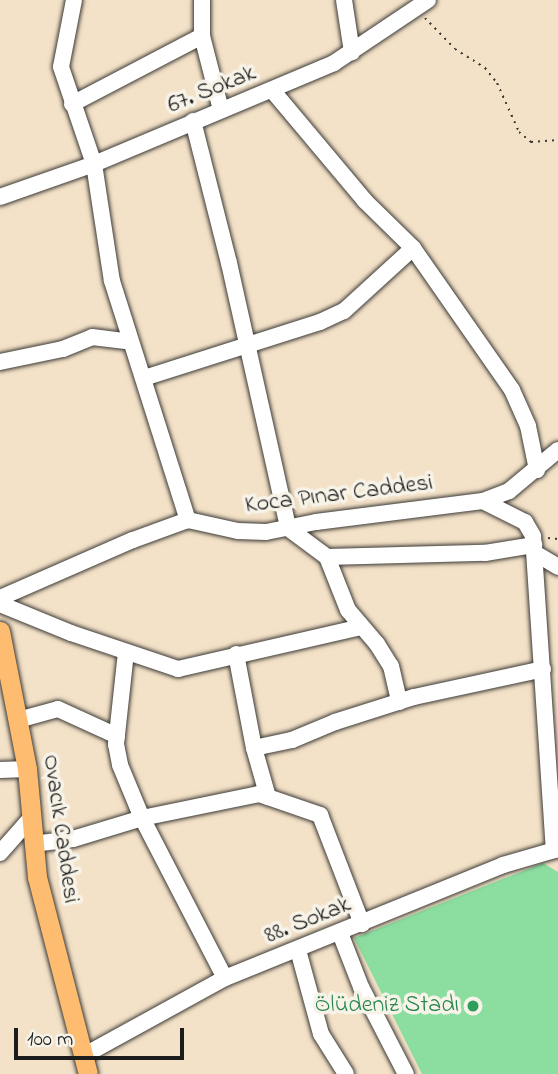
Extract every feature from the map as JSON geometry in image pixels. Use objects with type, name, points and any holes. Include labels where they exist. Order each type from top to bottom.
[{"type":"main road","name":"Ovacık Caddesi","points":[[0,631],[27,769],[37,877],[86,1065]]},
{"type":"street","points":[[0,598],[133,540],[188,520],[112,281],[94,164],[61,66],[74,0]]},
{"type":"street","points":[[202,0],[202,36],[221,110]]},
{"type":"street","points":[[344,0],[352,52]]},
{"type":"street","name":"67. Sokak","points":[[0,197],[94,164],[272,90],[352,52],[422,4]]},
{"type":"street","points":[[72,104],[202,36]]},
{"type":"street","points":[[272,90],[356,192],[413,248],[512,390],[528,426],[537,470]]},
{"type":"street","points":[[193,121],[288,528],[327,557],[348,610],[377,644],[391,666],[399,702]]},
{"type":"street","points":[[144,378],[320,322],[344,311],[413,248]]},
{"type":"street","points":[[0,362],[62,349],[92,337],[130,342]]},
{"type":"street","name":"Koca Pınar Caddesi","points":[[188,520],[237,531],[288,528],[316,522],[483,501],[509,491],[558,450]]},
{"type":"street","points":[[483,501],[525,522],[534,549],[556,850]]},
{"type":"street","points":[[327,557],[485,553],[534,549],[558,566]]},
{"type":"street","points":[[0,604],[178,669],[361,628]]},
{"type":"street","points":[[126,652],[122,667],[117,736],[120,765],[142,818],[225,978]]},
{"type":"street","points":[[236,654],[254,748],[268,797]]},
{"type":"street","points":[[254,748],[292,740],[399,702],[499,676],[543,670]]},
{"type":"street","points":[[18,720],[58,709],[117,736]]},
{"type":"street","points":[[0,770],[27,769]]},
{"type":"street","points":[[33,844],[73,839],[142,818],[259,794],[320,815],[362,924]]},
{"type":"street","points":[[0,853],[30,818]]},
{"type":"street","name":"88. Sokak","points":[[86,1065],[225,978],[503,865],[556,850]]},
{"type":"street","points":[[340,933],[360,987],[406,1074]]},
{"type":"street","points":[[298,950],[321,1034],[346,1074]]},
{"type":"path","points":[[422,4],[455,49],[485,68],[497,83],[519,132],[531,142],[558,140]]},
{"type":"green space","name":"Ölüdeniz Stadı","points":[[543,863],[558,872],[558,1074],[422,1074],[354,938]]},
{"type":"place","name":"Ölüdeniz Stadı","points":[[473,1006]]}]
